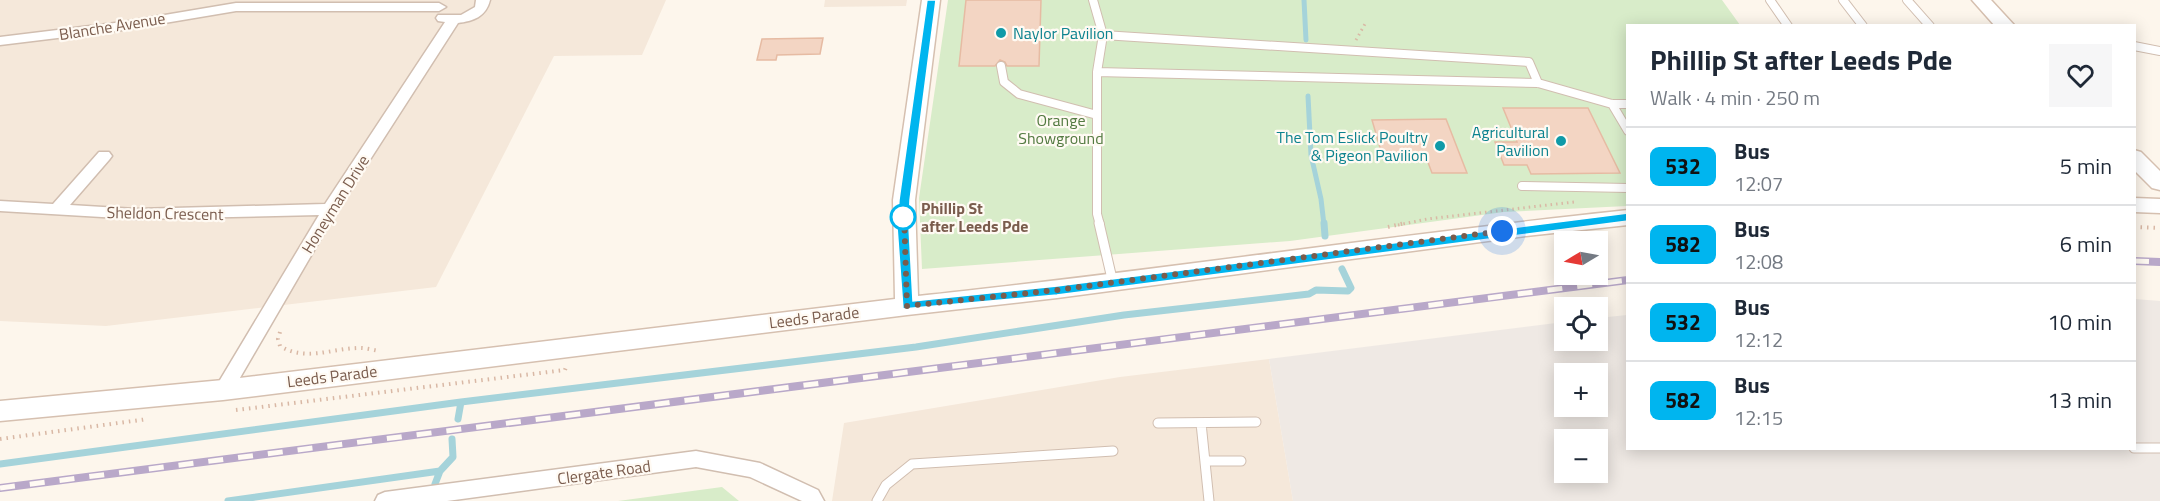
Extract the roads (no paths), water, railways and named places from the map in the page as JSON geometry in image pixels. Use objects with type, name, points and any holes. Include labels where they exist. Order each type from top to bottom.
[{"type":"main road","points":[[907,306],[904,200],[931,0]]},
{"type":"main road","points":[[1981,0],[2004,24]]},
{"type":"main road","points":[[2136,159],[2160,183]]},
{"type":"main road","points":[[2136,205],[2160,206]]},
{"type":"main road","name":"Leeds Parade","points":[[0,411],[222,390],[1113,283],[1626,217]]},
{"type":"street","points":[[444,4],[438,12],[441,17],[453,20],[478,12],[483,6],[483,0]]},
{"type":"street","name":"Blanche Avenue","points":[[0,41],[123,26],[210,10],[265,4],[444,4]]},
{"type":"street","name":"Honeyman Drive","points":[[222,390],[330,209],[453,20]]},
{"type":"street","points":[[57,209],[104,156]]},
{"type":"street","name":"Sheldon Crescent","points":[[0,206],[136,214],[330,209]]},
{"type":"street","name":"Clergate Road","points":[[385,501],[696,459],[753,470],[811,496],[814,501]]},
{"type":"lane","points":[[1093,0],[1103,35],[1097,72],[1097,214],[1113,283]]},
{"type":"lane","points":[[1770,0],[1787,24]]},
{"type":"lane","points":[[1843,0],[1861,24]]},
{"type":"lane","points":[[1907,0],[1928,24]]},
{"type":"lane","points":[[1103,35],[1529,62],[1538,83]]},
{"type":"lane","points":[[2136,46],[2160,51]]},
{"type":"lane","points":[[1001,66],[1004,82],[1019,94],[1097,115]]},
{"type":"lane","points":[[1097,72],[1538,83],[1612,104],[1626,104]]},
{"type":"lane","points":[[1612,104],[1626,128]]},
{"type":"lane","points":[[1522,186],[1626,188]]},
{"type":"lane","points":[[1158,423],[1256,422]]},
{"type":"lane","points":[[1201,423],[1209,501]]},
{"type":"lane","points":[[2136,448],[2160,448]]},
{"type":"lane","points":[[877,501],[886,485],[912,464],[1113,451]]},
{"type":"lane","points":[[1205,461],[1241,461]]},
{"type":"waterway","points":[[1304,0],[1306,40]]},
{"type":"waterway","points":[[1308,96],[1311,155],[1324,225]]},
{"type":"waterway","points":[[1324,223],[1325,236]]},
{"type":"waterway","points":[[461,402],[916,347],[1124,315],[1309,294],[1316,290],[1348,291],[1351,288],[1342,269]]},
{"type":"waterway","points":[[0,464],[461,402]]},
{"type":"waterway","points":[[458,419],[461,402]]},
{"type":"waterway","points":[[440,471],[453,457],[452,439]]},
{"type":"waterway","points":[[228,501],[440,471]]},
{"type":"waterway","points":[[435,484],[440,471]]},
{"type":"railway","points":[[2136,261],[2160,262]]},
{"type":"railway","points":[[0,488],[1626,280]]},
{"type":"place","name":"Naylor Pavilion","points":[[1001,33]]},
{"type":"place","name":"Agricultural Pavilion","points":[[1561,141]]},
{"type":"place","name":"The Tom Eslick Poultry & Pigeon Pavilion","points":[[1440,146]]},
{"type":"place","name":"Phillip St after Leeds Pde","points":[[903,217]]},
{"type":"park label","name":"Orange Showground","points":[[1061,129]]}]
